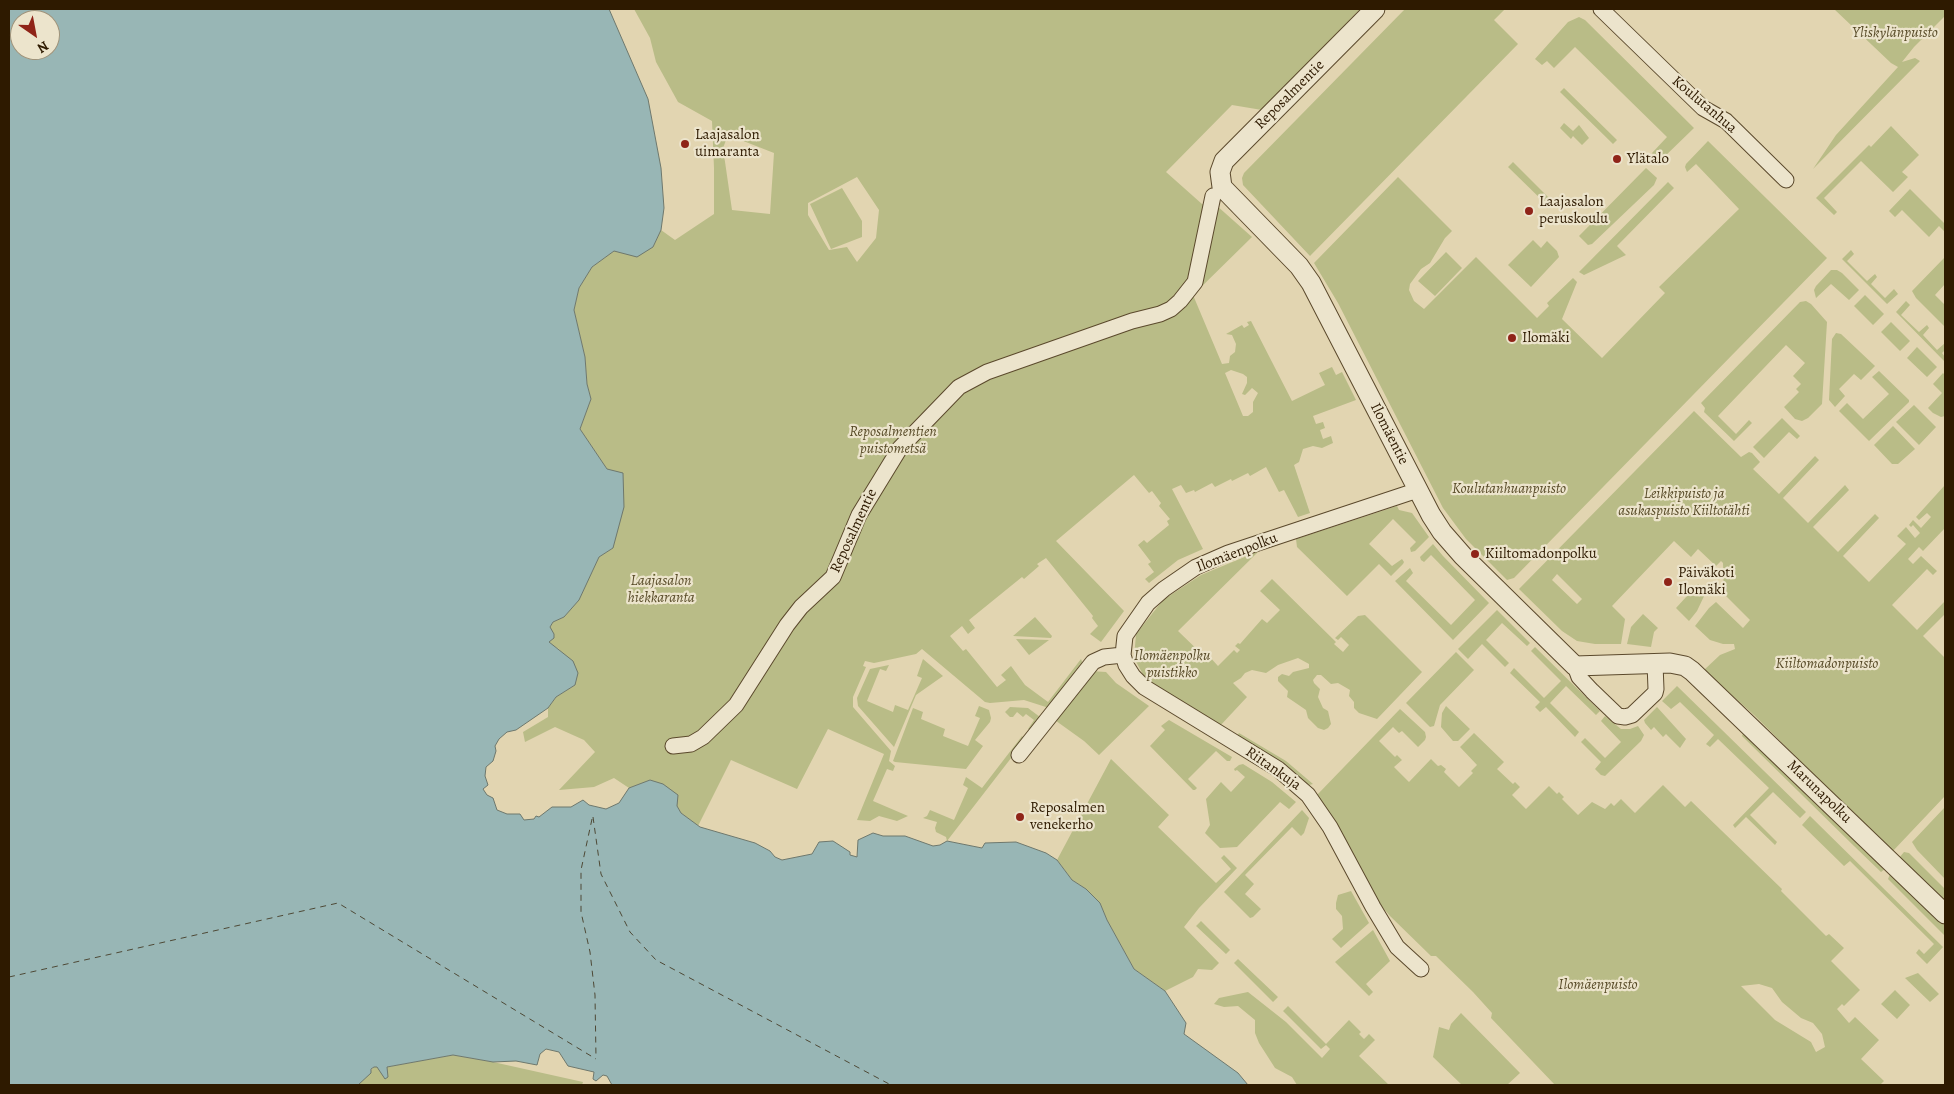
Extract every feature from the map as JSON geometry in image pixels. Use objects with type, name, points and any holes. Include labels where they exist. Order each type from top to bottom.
[{"type":"street","name":"Reposalmentie","points":[[673,746],[691,744],[703,738],[736,705],[787,625],[813,595],[833,577],[859,515],[900,448],[959,387],[996,369],[1132,321],[1160,314],[1180,302],[1195,282],[1224,161],[1375,9]]},
{"type":"street","name":"Koulutanhua","points":[[1601,9],[1703,108],[1726,121],[1786,180]]},
{"type":"street","name":"Ilomäentie","points":[[1218,192],[1299,266],[1311,283],[1431,515],[1452,545],[1575,666],[1579,677],[1618,716],[1626,717],[1632,715],[1655,693],[1655,664]]},
{"type":"street","name":"Ilomäenpolku","points":[[1124,654],[1126,636],[1148,603],[1176,580],[1196,567],[1228,553],[1418,490]]},
{"type":"street","points":[[1019,755],[1093,662],[1100,658],[1124,654]]},
{"type":"street","name":"Riitankuja","points":[[1124,654],[1126,665],[1133,676],[1144,687],[1278,769],[1308,794],[1330,827],[1397,947],[1420,969]]},
{"type":"street","points":[[1575,666],[1655,664]]},
{"type":"street","name":"Marunapolku","points":[[1655,664],[1678,664],[1692,671],[1945,914]]},
{"type":"green space","name":"Reposalmentien puistometsä","points":[[634,9],[1360,9],[1262,110],[1232,105],[1166,172],[1202,204],[1216,205],[1252,237],[1193,295],[1222,364],[1229,363],[1230,356],[1235,352],[1236,344],[1232,335],[1226,334],[1242,325],[1244,328],[1249,325],[1247,322],[1251,321],[1292,401],[1325,385],[1319,373],[1332,367],[1336,375],[1342,372],[1356,400],[1313,416],[1316,424],[1323,422],[1325,428],[1320,430],[1323,439],[1331,436],[1333,443],[1322,448],[1313,446],[1303,449],[1299,462],[1294,465],[1310,513],[1298,517],[1284,490],[1279,492],[1266,467],[1250,476],[1248,473],[1215,487],[1212,483],[1195,492],[1194,490],[1186,493],[1181,485],[1172,489],[1203,549],[1178,560],[1149,583],[1145,579],[1154,572],[1148,564],[1151,562],[1138,545],[1144,540],[1147,543],[1169,525],[1167,521],[1170,519],[1159,506],[1161,503],[1152,491],[1149,493],[1134,475],[1056,541],[1124,611],[1101,642],[1090,634],[1098,626],[1092,618],[1093,616],[1046,558],[1037,564],[1039,566],[1024,579],[1022,577],[969,620],[975,628],[968,634],[962,626],[950,636],[963,651],[966,649],[997,687],[1006,680],[1001,675],[1011,666],[1025,685],[1048,702],[1081,659],[1083,664],[1049,708],[1024,700],[985,702],[922,649],[916,654],[874,663],[865,661],[863,666],[866,667],[853,697],[853,707],[891,751],[889,761],[895,766],[893,771],[887,769],[873,801],[908,816],[897,821],[879,816],[870,821],[857,820],[884,754],[828,729],[797,789],[731,760],[698,826],[681,813],[677,806],[651,780],[629,788],[614,778],[594,787],[559,790],[595,752],[584,740],[555,727],[525,742],[523,732],[548,717],[548,708],[556,697],[575,685],[559,649],[552,646],[549,642],[550,627],[553,622],[564,617],[578,600],[599,557],[613,548],[607,469],[580,429],[591,399],[587,384],[585,357],[574,310],[579,288],[592,267],[614,251],[653,247],[661,230],[675,240],[714,214],[712,121],[678,102],[656,62],[650,38]],"holes":[[[728,135],[774,153],[770,214],[732,210],[723,148]],[[857,177],[879,210],[876,238],[857,262],[847,247],[829,250],[808,215],[808,203]],[[1231,370],[1247,377],[1247,383],[1242,394],[1245,395],[1252,388],[1258,393],[1253,402],[1253,412],[1248,416],[1243,416],[1225,373]]]},
{"type":"green space","points":[[1405,9],[1505,9],[1494,20],[1518,44],[1310,256],[1243,185],[1242,178],[1244,173]]},
{"type":"green space","name":"Yliskylänpuisto","points":[[1834,9],[1945,9],[1945,16],[1902,62],[1915,58],[1920,61],[1813,169],[1836,135],[1898,67],[1891,63]]},
{"type":"green space","points":[[1579,17],[1585,20],[1694,128],[1660,161],[1652,153],[1667,137],[1575,47],[1554,68],[1547,61],[1542,65],[1535,59],[1568,22]]},
{"type":"green space","points":[[1564,88],[1617,140],[1613,144],[1560,92]]},
{"type":"green space","points":[[1564,123],[1573,131],[1579,125],[1589,138],[1582,145],[1573,136],[1571,139],[1560,128]]},
{"type":"green space","points":[[1891,126],[1919,155],[1902,172],[1908,177],[1893,192],[1861,161],[1824,198],[1837,212],[1834,215],[1816,198],[1869,145],[1871,147]]},
{"type":"green space","name":"Koulutanhuanpuisto","points":[[1708,141],[1827,258],[1514,578],[1507,580],[1466,539],[1443,508],[1338,303],[1314,263],[1398,177],[1452,231],[1445,238],[1430,263],[1421,269],[1410,284],[1409,290],[1414,301],[1424,309],[1476,257],[1537,318],[1549,306],[1547,303],[1573,278],[1577,282],[1562,319],[1602,358],[1665,293],[1659,287],[1739,209],[1696,164],[1687,172],[1686,164]]},
{"type":"green space","points":[[1513,162],[1554,203],[1550,208],[1508,167]]},
{"type":"green space","points":[[1646,168],[1657,178],[1654,185],[1592,244],[1588,245],[1579,236]]},
{"type":"green space","points":[[1668,182],[1674,188],[1617,246],[1626,255],[1584,275],[1579,272]]},
{"type":"green space","points":[[842,188],[862,221],[862,237],[831,249],[810,204]]},
{"type":"green space","points":[[1910,189],[1945,224],[1945,232],[1939,226],[1929,237],[1902,210],[1895,217],[1889,211]]},
{"type":"green space","points":[[1533,240],[1541,248],[1547,241],[1557,251],[1559,257],[1531,287],[1508,265]]},
{"type":"green space","points":[[1851,250],[1854,254],[1847,261],[1867,281],[1875,274],[1877,277],[1871,284],[1885,298],[1894,289],[1898,294],[1887,304],[1842,259]]},
{"type":"green space","points":[[1446,252],[1462,268],[1435,296],[1418,281]]},
{"type":"green space","points":[[1945,257],[1945,284],[1935,295],[1945,305],[1945,327],[1916,298],[1912,291]]},
{"type":"green space","points":[[1831,270],[1837,270],[1842,273],[1859,290],[1849,300],[1831,284],[1816,298],[1814,290],[1816,286]]},
{"type":"green space","points":[[1865,295],[1884,314],[1873,325],[1854,306]]},
{"type":"green space","points":[[1806,301],[1827,322],[1822,404],[1808,418],[1802,421],[1795,419],[1784,407],[1799,392],[1796,389],[1801,384],[1793,376],[1805,363],[1786,345],[1718,416],[1736,434],[1749,420],[1752,423],[1734,441],[1704,412],[1705,408],[1701,403],[1800,302]]},
{"type":"green space","points":[[1906,301],[1910,305],[1901,315],[1919,332],[1927,325],[1929,328],[1923,335],[1937,350],[1945,343],[1945,350],[1942,353],[1945,357],[1945,362],[1896,312]]},
{"type":"green space","points":[[1891,322],[1910,341],[1900,351],[1881,332]]},
{"type":"green space","points":[[1836,333],[1841,334],[1875,366],[1861,380],[1854,374],[1839,389],[1845,396],[1835,407],[1829,400],[1832,339]]},
{"type":"green space","points":[[1917,347],[1937,367],[1927,377],[1907,358]]},
{"type":"green space","points":[[1879,371],[1909,402],[1869,441],[1839,411],[1847,403],[1863,419],[1889,394],[1872,377]]},
{"type":"green space","points":[[1943,373],[1945,375],[1945,416],[1941,417],[1928,408],[1942,393],[1933,384]]},
{"type":"green space","points":[[1914,405],[1936,427],[1919,445],[1896,422]]},
{"type":"green space","name":"Kiiltomadonpuisto","points":[[1694,411],[1741,457],[1749,452],[1752,453],[1760,462],[1753,469],[1779,494],[1815,456],[1819,460],[1783,498],[1808,523],[1845,485],[1849,490],[1813,527],[1838,552],[1875,514],[1879,518],[1843,556],[1869,582],[1906,544],[1897,536],[1906,527],[1915,538],[1920,533],[1913,525],[1911,527],[1909,525],[1913,520],[1921,528],[1931,517],[1927,513],[1919,520],[1916,517],[1945,485],[1945,528],[1923,551],[1919,547],[1908,559],[1913,564],[1921,556],[1937,571],[1933,575],[1927,569],[1892,605],[1917,630],[1945,601],[1945,614],[1923,636],[1945,658],[1945,796],[1892,852],[1754,715],[1704,670],[1720,655],[1735,649],[1734,644],[1723,644],[1710,640],[1695,626],[1709,608],[1716,602],[1743,628],[1750,620],[1724,594],[1723,563],[1721,561],[1716,566],[1698,549],[1691,557],[1674,541],[1612,606],[1625,619],[1621,644],[1595,644],[1577,641],[1562,631],[1519,589]],"holes":[[[1557,574],[1582,599],[1577,604],[1552,580]]]},
{"type":"green space","points":[[1782,418],[1800,436],[1797,439],[1789,432],[1764,458],[1753,447]]},
{"type":"green space","points":[[1893,426],[1915,449],[1898,464],[1892,464],[1874,445]]},
{"type":"green space","points":[[1397,506],[1399,510],[1412,513],[1429,537],[1415,551],[1411,552],[1410,548],[1416,542],[1393,519],[1369,544],[1392,566],[1402,559],[1403,564],[1391,576],[1379,564],[1347,596],[1297,547],[1296,539]]},
{"type":"green space","points":[[1433,544],[1489,603],[1453,640],[1395,581],[1410,568],[1413,573],[1406,581],[1451,625],[1475,600],[1431,555],[1424,562],[1421,560],[1420,557]]},
{"type":"green space","name":"Ilomäenpolku puistikko","points":[[1259,551],[1178,631],[1206,658],[1208,655],[1218,666],[1234,650],[1237,653],[1240,650],[1235,646],[1238,643],[1240,644],[1262,619],[1267,623],[1280,610],[1260,591],[1272,579],[1336,642],[1334,644],[1343,652],[1349,645],[1341,637],[1338,640],[1335,638],[1358,616],[1365,615],[1422,672],[1377,719],[1359,713],[1354,708],[1354,702],[1349,696],[1350,690],[1338,683],[1331,684],[1321,675],[1317,675],[1313,680],[1320,689],[1318,697],[1323,708],[1328,711],[1331,724],[1324,730],[1318,728],[1308,718],[1306,710],[1287,697],[1288,691],[1278,681],[1278,677],[1282,674],[1289,676],[1293,672],[1309,668],[1309,664],[1298,658],[1278,665],[1266,673],[1252,670],[1233,683],[1247,697],[1219,727],[1145,678],[1134,658],[1136,634],[1163,600],[1201,575]]},
{"type":"green space","points":[[1698,584],[1706,592],[1697,611],[1689,621],[1676,608]]},
{"type":"green space","points":[[1497,610],[1530,643],[1527,646],[1502,623],[1486,640],[1509,663],[1505,667],[1482,644],[1468,659],[1458,649]]},
{"type":"green space","points":[[1643,614],[1658,628],[1654,632],[1651,647],[1627,644],[1631,627]]},
{"type":"green space","points":[[1035,617],[1052,636],[1051,638],[1013,636]]},
{"type":"green space","points":[[1016,639],[1049,640],[1029,655]]},
{"type":"green space","points":[[1535,647],[1600,711],[1596,715],[1566,686],[1550,703],[1579,732],[1575,737],[1546,707],[1540,712],[1535,707],[1540,702],[1510,673],[1514,668],[1544,698],[1561,681],[1531,651]]},
{"type":"green space","points":[[1456,652],[1474,670],[1440,705],[1434,726],[1430,727],[1406,703]]},
{"type":"green space","points":[[923,659],[943,676],[916,695],[894,747],[858,706],[857,698],[870,669],[889,665],[886,671],[880,669],[867,701],[893,712],[895,705],[908,710],[922,678],[917,676]]},
{"type":"green space","points":[[1090,671],[1106,672],[1116,683],[1149,706],[1099,755],[1084,741],[1052,718]]},
{"type":"green space","points":[[1677,686],[1806,812],[1800,818],[1773,792],[1750,815],[1777,842],[1775,845],[1746,817],[1735,828],[1733,825],[1769,788],[1718,739],[1710,747],[1706,744],[1714,735],[1680,702],[1671,709],[1662,701]]},
{"type":"green space","points":[[979,706],[989,710],[991,718],[990,722],[975,740],[983,746],[966,769],[893,761],[913,708],[923,712],[921,719],[945,729],[943,736],[968,746],[980,718],[975,716]]},
{"type":"green space","points":[[1446,706],[1470,729],[1458,741],[1453,741],[1441,727],[1442,713]]},
{"type":"green space","points":[[1010,707],[1028,708],[1040,717],[1030,730],[1028,729],[1034,720],[1026,714],[1023,717],[1017,712],[1013,717],[1010,717],[1005,712]]},
{"type":"green space","points":[[1657,707],[1686,739],[1680,748],[1666,734],[1663,737],[1654,727],[1651,730],[1645,723],[1644,720]]},
{"type":"green space","name":"Ilomäenpuisto","points":[[1400,709],[1425,732],[1425,740],[1418,747],[1402,731],[1399,733],[1393,727],[1379,741],[1395,757],[1397,755],[1402,760],[1394,767],[1409,782],[1431,759],[1438,766],[1441,765],[1446,769],[1444,772],[1459,787],[1473,773],[1471,771],[1477,765],[1460,747],[1474,733],[1504,762],[1497,769],[1513,784],[1515,782],[1520,787],[1512,795],[1526,809],[1549,786],[1557,794],[1559,792],[1564,797],[1562,799],[1578,815],[1592,802],[1605,809],[1611,803],[1614,806],[1621,799],[1635,813],[1663,785],[1685,807],[1691,801],[1782,889],[1781,891],[1826,936],[1829,934],[1844,948],[1831,961],[1860,990],[1844,1006],[1842,1004],[1837,1009],[1849,1023],[1855,1017],[1879,1040],[1861,1059],[1884,1081],[1880,1085],[1555,1085],[1491,1018],[1492,1013],[1473,992],[1436,956],[1431,956],[1377,901],[1317,795]],"holes":[[[1759,984],[1772,988],[1782,1002],[1801,1018],[1813,1023],[1822,1034],[1825,1047],[1816,1052],[1811,1042],[1775,1020],[1741,986]]]},
{"type":"green space","points":[[1605,716],[1621,729],[1630,729],[1638,726],[1644,735],[1641,741],[1605,776],[1595,769],[1601,762],[1581,742],[1585,738],[1605,758],[1621,742],[1601,721]]},
{"type":"green space","points":[[1169,720],[1232,757],[1230,761],[1227,761],[1216,751],[1188,779],[1197,788],[1195,790],[1150,746],[1165,730],[1161,726]]},
{"type":"green space","points":[[1744,731],[1885,869],[1881,872],[1854,846],[1742,736]]},
{"type":"green space","points":[[1239,733],[1286,761],[1313,784],[1309,785],[1236,737]]},
{"type":"green space","points":[[1022,736],[1025,740],[947,841],[946,837],[936,832],[937,822],[923,818],[927,816],[930,810],[954,820],[968,788],[963,785],[966,777],[982,788]]},
{"type":"green space","points":[[1111,759],[1169,815],[1158,827],[1216,883],[1231,869],[1221,858],[1224,855],[1237,868],[1199,908],[1184,927],[1219,963],[1212,970],[1198,969],[1193,977],[1165,991],[1134,969],[1107,920],[1100,903],[1086,889],[1072,880],[1057,860]]},
{"type":"green space","points":[[1243,764],[1272,782],[1296,802],[1289,809],[1280,802],[1237,847],[1220,848],[1205,833],[1210,825],[1206,799],[1221,782],[1231,792],[1245,777],[1234,769]]},
{"type":"green space","points":[[1945,807],[1945,879],[1917,850],[1912,842]]},
{"type":"green space","points":[[1302,810],[1309,818],[1304,833],[1301,836],[1292,827],[1245,875],[1254,884],[1245,894],[1261,909],[1250,918],[1224,892]]},
{"type":"green space","points":[[1810,816],[1943,947],[1927,964],[1916,953],[1919,949],[1924,954],[1934,944],[1850,861],[1844,866],[1802,825]]},
{"type":"green space","points":[[1904,852],[1909,853],[1945,889],[1945,904],[1899,858]]},
{"type":"green space","points":[[1891,872],[1945,924],[1945,936],[1888,879]]},
{"type":"green space","points":[[1351,891],[1369,923],[1341,948],[1332,939],[1343,929],[1342,916],[1336,909],[1336,903],[1338,895]]},
{"type":"green space","points":[[1201,921],[1230,950],[1226,954],[1196,926]]},
{"type":"green space","points":[[1373,930],[1390,961],[1366,984],[1373,992],[1369,996],[1335,962]]},
{"type":"green space","points":[[1238,959],[1278,997],[1273,1002],[1234,963]]},
{"type":"green space","points":[[1918,973],[1939,994],[1930,1002],[1905,978]]},
{"type":"green space","points":[[1895,990],[1910,1005],[1897,1019],[1881,1004]]},
{"type":"green space","points":[[1248,992],[1286,1022],[1322,1058],[1330,1049],[1326,1045],[1321,1049],[1283,1011],[1288,1006],[1326,1044],[1349,1020],[1361,1032],[1359,1034],[1364,1039],[1369,1034],[1375,1040],[1359,1056],[1389,1085],[1297,1085],[1292,1077],[1275,1068],[1259,1043],[1255,1033],[1255,1020],[1238,1006],[1224,1007],[1214,1004],[1219,998]]},
{"type":"green space","points":[[1461,1013],[1520,1073],[1507,1085],[1462,1085],[1433,1057],[1439,1027],[1449,1030],[1451,1024]]},
{"type":"green space","points":[[453,1055],[583,1082],[582,1085],[358,1085],[374,1067],[387,1067]]},
{"type":"water","points":[[9,9],[609,9],[648,99],[661,168],[664,208],[661,230],[653,247],[637,257],[614,251],[592,267],[579,288],[574,310],[585,357],[587,384],[591,399],[580,429],[607,469],[623,473],[624,507],[613,548],[599,557],[579,600],[564,617],[553,622],[550,627],[554,638],[549,642],[573,661],[578,673],[575,685],[556,697],[548,708],[516,730],[507,732],[499,739],[495,746],[496,751],[493,761],[486,767],[485,776],[488,785],[483,789],[487,795],[493,798],[497,810],[507,814],[520,814],[524,820],[534,819],[536,816],[539,817],[552,807],[571,807],[583,800],[589,805],[606,809],[619,803],[629,788],[650,780],[663,784],[678,795],[677,806],[681,813],[700,827],[755,843],[782,860],[812,854],[819,842],[833,841],[850,852],[850,855],[857,857],[858,840],[873,833],[883,836],[905,836],[933,846],[947,841],[982,848],[985,843],[1016,842],[1046,853],[1057,860],[1072,880],[1086,889],[1100,903],[1107,920],[1134,969],[1165,991],[1186,1023],[1184,1034],[1238,1073],[1248,1085],[612,1085],[607,1076],[603,1075],[596,1081],[593,1079],[594,1072],[568,1066],[559,1052],[546,1049],[540,1054],[537,1065],[516,1061],[493,1062],[453,1055],[387,1067],[388,1077],[385,1079],[377,1067],[374,1067],[371,1069],[371,1073],[358,1085],[9,1085]]},
{"type":"ferry route","points":[[593,817],[601,874],[630,932],[656,960],[891,1085]]},
{"type":"ferry route","points":[[592,819],[581,870],[581,912],[590,952],[595,995],[596,1058]]},
{"type":"ferry route","points":[[9,977],[338,903],[596,1059]]},
{"type":"place","name":"Laajasalon uimaranta","points":[[685,144]]},
{"type":"place","name":"Ylätalo","points":[[1617,159]]},
{"type":"place","name":"Laajasalon peruskoulu","points":[[1529,211]]},
{"type":"place","name":"Ilomäki","points":[[1512,338]]},
{"type":"place","name":"Kiiltomadonpolku","points":[[1475,554]]},
{"type":"place","name":"Päiväkoti Ilomäki","points":[[1668,582]]},
{"type":"place","name":"Reposalmen venekerho","points":[[1020,817]]},
{"type":"park label","name":"Leikkipuisto ja asukaspuisto Kiiltotähti","points":[[1684,502]]},
{"type":"park label","name":"Laajasalon hiekkaranta","points":[[661,590]]}]
